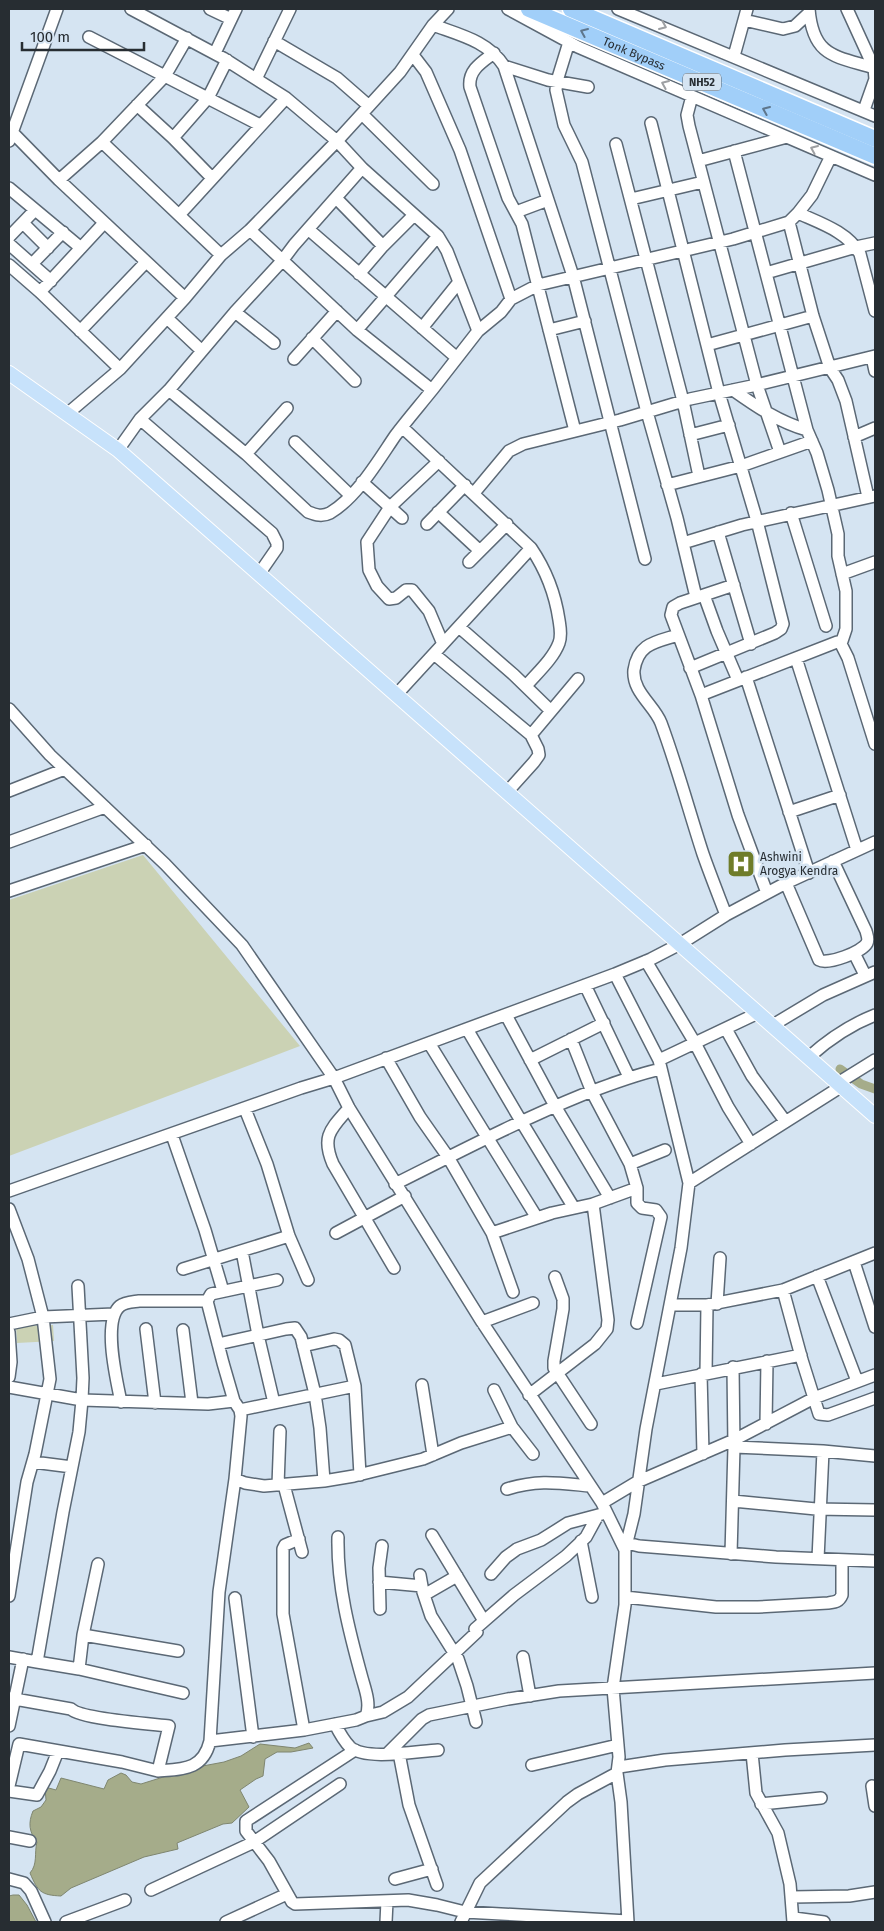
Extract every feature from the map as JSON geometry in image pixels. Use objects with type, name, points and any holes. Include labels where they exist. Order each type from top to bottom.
[{"type":"highway","name":"Tonk Bypass","points":[[529,9],[875,156]]},
{"type":"highway","name":"NH52","points":[[571,9],[875,138]]},
{"type":"main road","points":[[9,373],[118,450],[758,1013],[809,1057],[843,1082],[875,1116]]},
{"type":"street","points":[[56,9],[10,137],[59,180],[185,298]]},
{"type":"street","points":[[131,9],[215,53],[256,78],[286,98],[337,141],[362,168],[438,236],[447,251],[478,331]]},
{"type":"street","points":[[210,9],[234,14],[215,53]]},
{"type":"street","points":[[256,78],[290,9]]},
{"type":"street","points":[[67,414],[120,369],[185,298],[221,255],[250,230],[337,141],[407,63],[433,25],[448,9]]},
{"type":"street","points":[[508,9],[569,42],[875,175]]},
{"type":"street","points":[[618,9],[875,116]]},
{"type":"street","points":[[734,56],[747,9]]},
{"type":"street","points":[[847,9],[875,75],[864,110]]},
{"type":"street","points":[[744,20],[783,29],[795,26],[809,11]]},
{"type":"street","points":[[809,11],[813,31],[823,49],[875,75]]},
{"type":"street","points":[[433,25],[490,48],[504,66],[574,276],[645,559]]},
{"type":"street","points":[[89,37],[260,125]]},
{"type":"street","points":[[59,180],[102,142],[165,76],[187,38]]},
{"type":"street","points":[[274,41],[337,78],[433,184]]},
{"type":"street","points":[[569,42],[556,82],[556,90],[564,125],[582,162],[683,543],[700,596],[726,653],[742,679],[790,812],[809,872]]},
{"type":"street","points":[[494,53],[478,65],[469,80],[470,87],[508,198],[522,224],[575,431]]},
{"type":"street","points":[[173,138],[208,98],[227,60]]},
{"type":"street","points":[[407,63],[426,72],[460,150],[511,299]]},
{"type":"street","points":[[504,66],[556,82],[588,87]]},
{"type":"street","points":[[692,96],[687,115],[703,182],[757,385],[780,452]]},
{"type":"street","points":[[179,215],[286,98]]},
{"type":"street","points":[[137,105],[212,178]]},
{"type":"street","points":[[651,123],[719,393],[757,521],[783,624],[781,629],[775,633],[690,668]]},
{"type":"street","points":[[698,161],[787,137]]},
{"type":"street","points":[[102,142],[221,255]]},
{"type":"street","points":[[616,144],[683,402],[699,476]]},
{"type":"street","points":[[734,151],[807,430],[817,453],[832,505],[838,534],[838,556],[846,591],[846,629],[841,644],[848,658],[875,744]]},
{"type":"street","points":[[169,390],[246,454],[308,512],[319,516],[329,514],[362,482],[402,427],[478,331],[498,315],[511,299],[538,285],[719,242],[789,222],[812,195],[831,156]]},
{"type":"street","points":[[118,450],[140,419],[169,390],[362,168]]},
{"type":"street","points":[[630,199],[703,182]]},
{"type":"street","points":[[9,188],[80,248]]},
{"type":"street","points":[[336,198],[383,246]]},
{"type":"street","points":[[516,212],[548,200]]},
{"type":"street","points":[[9,237],[35,210]]},
{"type":"street","points":[[798,213],[841,233],[856,247],[862,260],[875,310]]},
{"type":"street","points":[[359,274],[383,246],[414,215]]},
{"type":"street","points":[[40,292],[104,222]]},
{"type":"street","points":[[683,543],[757,521],[872,496],[854,438],[846,401],[838,380],[830,368],[813,316],[789,222]]},
{"type":"street","points":[[23,223],[48,248]]},
{"type":"street","points":[[308,229],[457,358]]},
{"type":"street","points":[[250,230],[282,262],[357,330],[432,390]]},
{"type":"street","points":[[32,264],[63,232]]},
{"type":"street","points":[[357,330],[438,236]]},
{"type":"street","points":[[766,273],[800,262],[875,243]]},
{"type":"street","points":[[9,244],[51,281]]},
{"type":"street","points":[[80,331],[146,262]]},
{"type":"street","points":[[9,265],[120,369]]},
{"type":"street","points":[[422,328],[459,282]]},
{"type":"street","points":[[294,359],[337,311]]},
{"type":"street","points":[[235,312],[274,343]]},
{"type":"street","points":[[707,345],[813,316]]},
{"type":"street","points":[[167,318],[202,351]]},
{"type":"street","points":[[549,330],[585,321]]},
{"type":"street","points":[[312,338],[356,381]]},
{"type":"street","points":[[427,524],[438,512],[469,489],[509,451],[528,443],[683,402],[874,356],[875,371]]},
{"type":"street","points":[[733,390],[766,413],[807,430]]},
{"type":"street","points":[[246,454],[288,408]]},
{"type":"street","points":[[140,419],[272,533],[277,543],[276,548],[258,574]]},
{"type":"street","points":[[690,435],[729,425]]},
{"type":"street","points":[[402,427],[531,548],[547,576],[556,600],[561,635],[552,655],[526,686]]},
{"type":"street","points":[[854,438],[875,428]]},
{"type":"street","points":[[667,485],[740,466],[812,441]]},
{"type":"street","points":[[294,442],[350,495]]},
{"type":"street","points":[[439,461],[390,508],[367,542],[369,570],[378,586],[389,599],[396,598],[410,589],[416,594],[429,611],[443,644]]},
{"type":"street","points":[[362,482],[402,518]]},
{"type":"street","points":[[438,512],[480,550]]},
{"type":"street","points":[[791,513],[826,626]]},
{"type":"street","points":[[469,562],[507,524]]},
{"type":"street","points":[[718,532],[751,644]]},
{"type":"street","points":[[397,694],[531,548]]},
{"type":"street","points":[[842,574],[875,562]]},
{"type":"street","points":[[734,585],[680,603],[671,611],[738,815],[767,893]]},
{"type":"street","points":[[459,627],[526,686],[551,711]]},
{"type":"street","points":[[678,635],[642,649],[637,659],[634,676],[641,694],[659,718],[704,855],[726,915]]},
{"type":"street","points":[[700,695],[831,644],[837,642],[841,644]]},
{"type":"street","points":[[434,654],[531,735],[535,741],[539,755],[507,792]]},
{"type":"street","points":[[796,658],[857,850]]},
{"type":"street","points":[[531,735],[578,679]]},
{"type":"street","points":[[9,709],[65,769],[146,845],[242,945],[334,1078],[349,1108],[395,1184],[405,1196],[482,1322],[590,1486],[602,1510],[626,1546]]},
{"type":"street","points":[[9,791],[65,769]]},
{"type":"street","points":[[790,812],[840,794]]},
{"type":"street","points":[[9,842],[105,807]]},
{"type":"street","points":[[9,1191],[334,1078],[615,974],[680,944],[726,915],[786,883],[875,842]]},
{"type":"street","points":[[9,891],[146,845]]},
{"type":"street","points":[[786,883],[819,960],[826,963],[854,952],[867,943],[868,938],[833,861]]},
{"type":"street","points":[[773,1025],[810,1003],[870,973],[854,952]]},
{"type":"street","points":[[646,961],[695,1043],[728,1107],[751,1144]]},
{"type":"street","points":[[355,1750],[246,1821],[246,1831],[269,1861],[292,1902],[296,1904],[408,1900],[437,1904],[463,1917],[628,1922],[613,1688],[625,1597],[626,1546],[634,1514],[637,1482],[646,1429],[681,1248],[689,1183],[660,1065],[615,974]]},
{"type":"street","points":[[585,985],[629,1077]]},
{"type":"street","points":[[395,1184],[521,1121],[660,1065],[695,1043],[758,1013]]},
{"type":"street","points":[[506,1015],[555,1106],[610,1198]]},
{"type":"street","points":[[809,1057],[827,1041],[860,1021],[875,1015]]},
{"type":"street","points":[[530,1060],[604,1023]]},
{"type":"street","points":[[467,1029],[574,1208]]},
{"type":"street","points":[[726,1029],[752,1076],[785,1121]]},
{"type":"street","points":[[571,1039],[592,1092],[630,1164],[637,1188],[637,1202],[639,1206],[656,1210],[661,1221],[637,1323]]},
{"type":"street","points":[[429,1043],[537,1218]]},
{"type":"street","points":[[386,1058],[420,1117],[448,1157],[492,1233],[513,1292]]},
{"type":"street","points":[[689,1183],[751,1144],[843,1082],[859,1069],[875,1060]]},
{"type":"street","points":[[349,1108],[334,1126],[328,1137],[328,1151],[333,1164],[394,1268]]},
{"type":"street","points":[[245,1109],[267,1164],[288,1236],[308,1280]]},
{"type":"street","points":[[172,1134],[224,1290]]},
{"type":"street","points":[[630,1164],[665,1150]]},
{"type":"street","points":[[492,1233],[537,1218],[593,1204],[637,1188]]},
{"type":"street","points":[[336,1233],[405,1196]]},
{"type":"street","points":[[529,1395],[595,1344],[606,1329],[608,1320],[593,1204]]},
{"type":"street","points":[[9,1209],[28,1259],[43,1317],[50,1379],[27,1482],[9,1596]]},
{"type":"street","points":[[183,1269],[288,1236]]},
{"type":"street","points":[[242,1251],[258,1335],[274,1403]]},
{"type":"street","points":[[671,1305],[712,1304],[784,1290],[875,1253]]},
{"type":"street","points":[[702,1454],[703,1374],[720,1258]]},
{"type":"street","points":[[854,1262],[875,1327]]},
{"type":"street","points":[[817,1276],[857,1381]]},
{"type":"street","points":[[555,1277],[563,1299],[563,1309],[554,1361],[557,1373],[591,1424]]},
{"type":"street","points":[[9,1786],[14,1743],[122,1762],[158,1771],[191,1767],[204,1757],[210,1741],[219,1592],[242,1416],[218,1344],[208,1301],[211,1294],[224,1290],[277,1280]]},
{"type":"street","points":[[37,1662],[80,1432],[82,1400],[78,1286]]},
{"type":"street","points":[[784,1290],[819,1414],[824,1416],[875,1398]]},
{"type":"street","points":[[120,1402],[111,1324],[114,1314],[119,1307],[133,1302],[208,1301]]},
{"type":"street","points":[[482,1322],[533,1304]]},
{"type":"street","points":[[9,1324],[43,1317],[80,1317],[114,1314]]},
{"type":"street","points":[[218,1344],[295,1328],[301,1337],[314,1394],[320,1428],[324,1481]]},
{"type":"street","points":[[146,1329],[155,1403]]},
{"type":"street","points":[[183,1330],[192,1404]]},
{"type":"street","points":[[9,1332],[12,1362],[9,1377]]},
{"type":"street","points":[[303,1346],[334,1339],[343,1342],[348,1352],[356,1386],[360,1475]]},
{"type":"street","points":[[656,1384],[733,1367],[801,1355]]},
{"type":"street","points":[[766,1424],[767,1361]]},
{"type":"street","points":[[731,1554],[734,1444],[733,1367]]},
{"type":"street","points":[[492,1574],[506,1557],[541,1540],[568,1523],[602,1510],[637,1482],[702,1454],[734,1444],[814,1398],[875,1374]]},
{"type":"street","points":[[9,1387],[82,1400],[237,1405],[274,1403],[356,1386]]},
{"type":"street","points":[[422,1386],[433,1455]]},
{"type":"street","points":[[494,1390],[512,1427],[533,1454]]},
{"type":"street","points":[[235,1479],[264,1486],[324,1481],[360,1475],[433,1455],[512,1427]]},
{"type":"street","points":[[280,1431],[281,1485],[300,1539],[302,1552]]},
{"type":"street","points":[[734,1444],[875,1456]]},
{"type":"street","points":[[818,1559],[823,1451]]},
{"type":"street","points":[[33,1462],[72,1467]]},
{"type":"street","points":[[507,1489],[525,1483],[542,1482],[590,1486]]},
{"type":"street","points":[[732,1501],[820,1509],[875,1510]]},
{"type":"street","points":[[210,1741],[304,1730],[338,1730],[366,1716],[383,1712],[408,1697],[453,1650],[514,1595],[566,1556],[590,1531],[602,1510]]},
{"type":"street","points":[[432,1535],[457,1576],[478,1628]]},
{"type":"street","points":[[338,1537],[340,1580],[349,1629],[367,1698],[368,1711],[366,1716]]},
{"type":"street","points":[[300,1539],[286,1544],[283,1549],[283,1614],[304,1730]]},
{"type":"street","points":[[582,1541],[592,1597]]},
{"type":"street","points":[[380,1609],[378,1582],[382,1546]]},
{"type":"street","points":[[626,1546],[731,1554],[875,1561]]},
{"type":"street","points":[[625,1597],[716,1607],[758,1607],[837,1602],[842,1595],[842,1560]]},
{"type":"street","points":[[79,1668],[83,1635],[98,1564]]},
{"type":"street","points":[[378,1582],[422,1585],[457,1576]]},
{"type":"street","points":[[422,1585],[435,1624],[453,1650],[467,1686],[476,1722]]},
{"type":"street","points":[[236,1598],[254,1737]]},
{"type":"street","points":[[83,1635],[178,1651]]},
{"type":"street","points":[[9,1657],[79,1668],[183,1693]]},
{"type":"street","points":[[523,1657],[530,1696]]},
{"type":"street","points":[[9,1726],[11,1698],[23,1659]]},
{"type":"street","points":[[387,1754],[422,1719],[438,1713],[559,1691],[875,1673]]},
{"type":"street","points":[[11,1698],[71,1709],[74,1712],[90,1716],[169,1726],[158,1771]]},
{"type":"street","points":[[338,1730],[350,1748],[366,1754],[438,1750]]},
{"type":"street","points":[[532,1765],[618,1745]]},
{"type":"street","points":[[463,1917],[480,1883],[567,1802],[618,1770],[752,1752],[875,1745]]},
{"type":"street","points":[[9,1791],[37,1795],[58,1751]]},
{"type":"street","points":[[752,1752],[754,1784],[761,1804],[778,1833],[792,1897],[794,1920],[824,1922]]},
{"type":"street","points":[[399,1753],[410,1805],[437,1885]]},
{"type":"street","points":[[152,1890],[254,1842],[340,1784]]},
{"type":"street","points":[[872,1786],[875,1806]]},
{"type":"street","points":[[761,1804],[821,1798]]},
{"type":"street","points":[[9,1837],[30,1841]]},
{"type":"street","points":[[395,1879],[432,1870]]},
{"type":"street","points":[[9,1879],[24,1882],[31,1891],[45,1922]]},
{"type":"street","points":[[792,1897],[848,1896],[875,1892]]},
{"type":"street","points":[[226,1922],[287,1894]]},
{"type":"street","points":[[66,1922],[125,1900]]},
{"type":"street","points":[[386,1922],[387,1901]]},
{"type":"shaded area","points":[[143,855],[300,1046],[9,1156],[9,900]]},
{"type":"shaded area","points":[[53,1325],[54,1341],[17,1343],[16,1326]]},
{"type":"shaded area","points":[[309,1743],[313,1748],[291,1752],[277,1752],[265,1759],[263,1776],[240,1790],[249,1807],[232,1823],[223,1824],[177,1843],[178,1849],[144,1857],[71,1888],[61,1896],[49,1895],[41,1891],[30,1873],[35,1862],[37,1842],[31,1831],[31,1815],[46,1800],[45,1787],[56,1790],[61,1778],[104,1789],[108,1780],[121,1773],[126,1775],[132,1782],[141,1784],[192,1768],[224,1762],[241,1756],[260,1744],[295,1748]]},
{"type":"shaded area","points":[[19,1895],[36,1922],[9,1922],[9,1896]]},
{"type":"waterway","points":[[840,1069],[861,1084],[875,1089]]},
{"type":"place","name":"Ashwini Arogya Kendra","points":[[741,864]]}]
